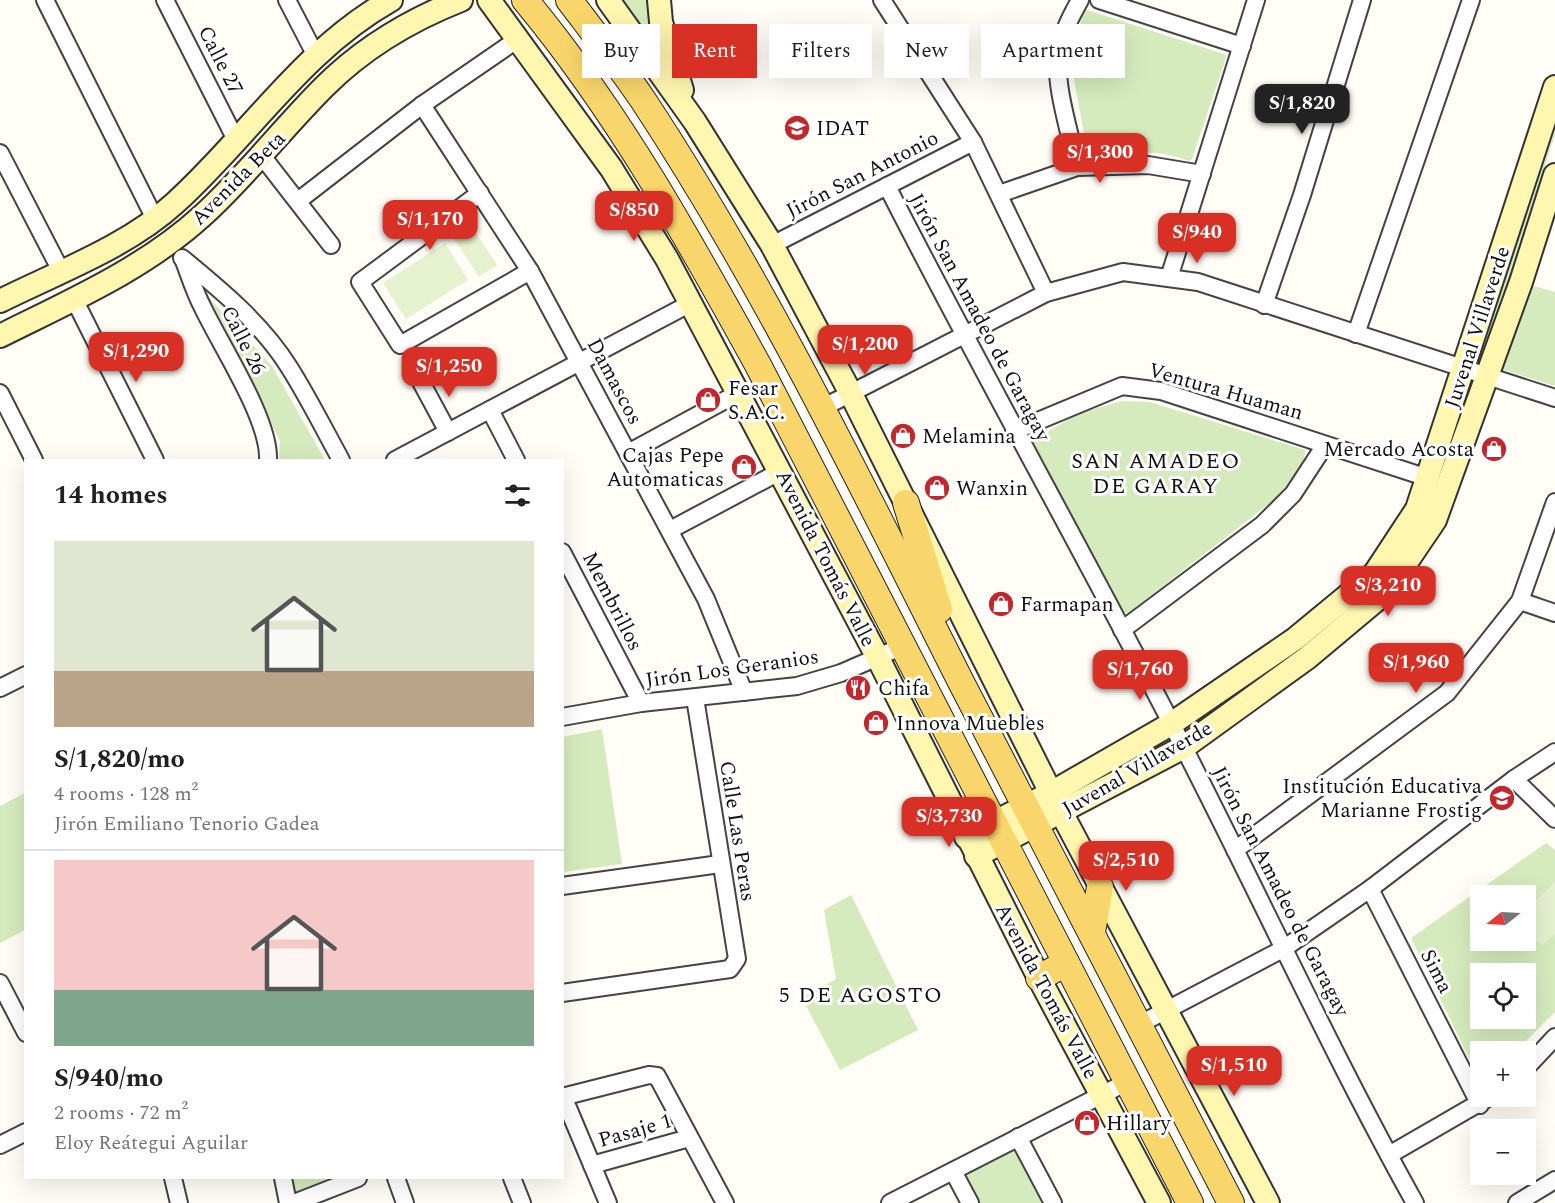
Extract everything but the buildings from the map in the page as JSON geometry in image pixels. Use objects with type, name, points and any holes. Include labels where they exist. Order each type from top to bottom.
[{"type":"main road","name":"Avenida Beta","points":[[0,302],[104,249],[155,219],[174,204],[315,54],[350,26],[391,0]]},
{"type":"main road","name":"Avenida Beta","points":[[0,336],[132,268],[175,251],[202,216],[262,156],[324,87],[388,36],[460,0]]},
{"type":"main road","name":"Avenida Tomás Valle","points":[[489,0],[611,168],[667,259],[740,392],[878,658],[1039,978],[1160,1203]]},
{"type":"main road","name":"Avenida Tomás Valle","points":[[525,0],[587,81],[670,206],[758,365],[1190,1203]]},
{"type":"main road","points":[[569,0],[640,96],[667,137],[741,260],[824,407],[1030,816],[1231,1203]]},
{"type":"main road","points":[[608,0],[695,122],[772,245],[850,392],[1100,887],[1268,1203]]},
{"type":"main road","points":[[659,0],[664,33],[695,122]]},
{"type":"main road","name":"Juvenal Villaverde","points":[[1056,802],[1294,639],[1375,573],[1417,508],[1555,87]]},
{"type":"main road","name":"Juvenal Villaverde","points":[[971,846],[1056,802],[1184,747],[1307,658],[1387,591],[1435,520],[1521,282],[1555,175]]},
{"type":"main road","points":[[906,503],[962,682]]},
{"type":"main road","points":[[1092,932],[1100,887]]},
{"type":"main road","points":[[1039,978],[1066,963]]},
{"type":"street","points":[[45,0],[155,219]]},
{"type":"street","name":"Calle 27","points":[[165,0],[236,140]]},
{"type":"street","points":[[287,0],[315,54]]},
{"type":"street","points":[[882,0],[973,142],[1046,293]]},
{"type":"street","points":[[1077,167],[1061,88],[1058,53],[1069,20],[1080,0]]},
{"type":"street","points":[[1099,0],[1242,46]]},
{"type":"street","points":[[1169,278],[1256,0]]},
{"type":"street","points":[[1264,304],[1302,195],[1362,0]]},
{"type":"street","points":[[1356,334],[1471,0]]},
{"type":"street","points":[[298,201],[422,105],[518,39]]},
{"type":"street","name":"Damascos","points":[[422,105],[530,271],[670,530],[723,636],[744,692]]},
{"type":"street","name":"Jirón San Antonio","points":[[772,245],[973,142]]},
{"type":"street","points":[[0,153],[5,174],[61,271]]},
{"type":"street","points":[[262,156],[331,245]]},
{"type":"street","points":[[999,194],[1077,167],[1148,165],[1202,174]]},
{"type":"street","name":"Jirón San Amadeo de Garagay","points":[[887,186],[962,335],[1184,747],[1283,949],[1416,1203]]},
{"type":"street","points":[[480,193],[360,282],[400,345],[530,271]]},
{"type":"street","points":[[175,251],[215,285],[275,347],[289,366],[340,459]]},
{"type":"street","name":"Calle 26","points":[[175,251],[257,417],[265,436],[268,459]]},
{"type":"street","points":[[824,407],[1046,293],[1124,272],[1198,282],[1555,398]]},
{"type":"street","points":[[74,299],[154,459]]},
{"type":"street","points":[[397,459],[691,303]]},
{"type":"street","points":[[420,380],[448,432]]},
{"type":"street","name":"Ventura Huaman","points":[[1014,430],[1097,394],[1122,386],[1161,391],[1428,478]]},
{"type":"street","points":[[628,453],[740,392]]},
{"type":"street","points":[[0,393],[33,459]]},
{"type":"street","points":[[490,410],[515,459]]},
{"type":"street","points":[[1122,630],[1262,525],[1293,494],[1325,445]]},
{"type":"street","points":[[670,530],[781,471]]},
{"type":"street","points":[[1235,850],[1447,693],[1520,601],[1555,502]]},
{"type":"street","name":"Membrillos","points":[[564,556],[640,703]]},
{"type":"street","points":[[1520,601],[1555,613]]},
{"type":"street","name":"Jirón Los Geranios","points":[[564,717],[640,703],[744,692],[820,680],[903,646]]},
{"type":"street","points":[[0,688],[24,676]]},
{"type":"street","name":"Calle Las Peras","points":[[564,993],[730,969],[736,959],[695,698]]},
{"type":"street","points":[[1140,1024],[1283,949],[1370,889],[1514,779],[1555,752]]},
{"type":"street","points":[[1514,779],[1555,819]]},
{"type":"street","points":[[564,886],[720,864]]},
{"type":"street","name":"Sima","points":[[1370,889],[1470,1072]]},
{"type":"street","points":[[0,983],[20,1008],[24,1025]]},
{"type":"street","points":[[1536,1057],[1555,1037]]},
{"type":"street","points":[[564,1096],[653,1074],[657,1076],[720,1202]]},
{"type":"street","points":[[890,1203],[1127,1082]]},
{"type":"street","points":[[564,1098],[608,1203]]},
{"type":"street","points":[[1389,1155],[1475,1107]]},
{"type":"street","points":[[0,1145],[24,1133]]},
{"type":"street","points":[[1018,1137],[1053,1203]]},
{"type":"street","name":"Pasaje 1","points":[[592,1165],[689,1138]]},
{"type":"street","points":[[952,1171],[970,1203]]},
{"type":"street","points":[[173,1179],[179,1203]]},
{"type":"street","points":[[283,1179],[288,1203]]},
{"type":"street","points":[[294,1203],[355,1179]]},
{"type":"street","points":[[396,1179],[405,1203]]},
{"type":"street","points":[[512,1179],[522,1203]]},
{"type":"street","points":[[1517,1203],[1555,1180]]},
{"type":"green space","points":[[617,0],[652,0],[657,24],[636,24]]},
{"type":"green space","points":[[1084,9],[1227,55],[1192,159],[1189,161],[1165,154],[1139,152],[1088,156],[1074,78],[1125,78],[1125,24],[1080,24]]},
{"type":"green space","points":[[660,38],[665,61],[660,55]]},
{"type":"green space","points":[[1555,105],[1555,134],[1484,359],[1476,358]]},
{"type":"green space","points":[[472,227],[497,265],[479,277],[454,239]]},
{"type":"green space","points":[[445,243],[468,280],[406,319],[383,283]]},
{"type":"green space","points":[[1530,285],[1555,292],[1555,386],[1501,369]]},
{"type":"green space","points":[[203,291],[272,366],[324,459],[279,459],[280,441]]},
{"type":"green space","points":[[1123,401],[1150,402],[1305,450],[1304,459],[1279,496],[1128,613],[1123,612],[1032,441],[1079,413]]},
{"type":"green space","points":[[602,729],[622,864],[564,872],[564,737]]},
{"type":"green space","points":[[24,794],[24,931],[0,943],[0,806]]},
{"type":"green space","points":[[1546,843],[1555,850],[1555,1012],[1526,1041],[1470,1041],[1470,1060],[1411,938],[1470,896],[1470,951],[1536,951],[1536,885],[1486,885]]},
{"type":"green space","points":[[1555,882],[1555,934],[1542,946],[1536,939],[1536,900]]},
{"type":"green space","points":[[851,895],[918,1030],[840,1070],[802,998],[836,979],[824,910]]},
{"type":"green space","points":[[1018,1149],[1047,1203],[977,1203],[963,1176]]},
{"type":"green space","points":[[290,1179],[338,1179],[295,1195]]},
{"type":"place","name":"IDAT","points":[[797,128]]},
{"type":"place","name":"Fesar S.A.C.","points":[[708,400]]},
{"type":"place","name":"Melamina","points":[[903,436]]},
{"type":"place","name":"Mercado Acosta","points":[[1494,449]]},
{"type":"place","name":"Cajas Pepe Automaticas","points":[[744,467]]},
{"type":"place","name":"Wanxin","points":[[937,488]]},
{"type":"place","name":"Farmapan","points":[[1001,604]]},
{"type":"place","name":"Chifa","points":[[858,688]]},
{"type":"place","name":"Innova Muebles","points":[[876,723]]},
{"type":"place","name":"Institución Educativa Marianne Frostig","points":[[1502,798]]},
{"type":"place","name":"Hillary","points":[[1087,1123]]},
{"type":"district","name":"SAN AMADEO DE GARAY","points":[[1156,473]]},
{"type":"district","name":"5 DE AGOSTO","points":[[861,994]]}]
